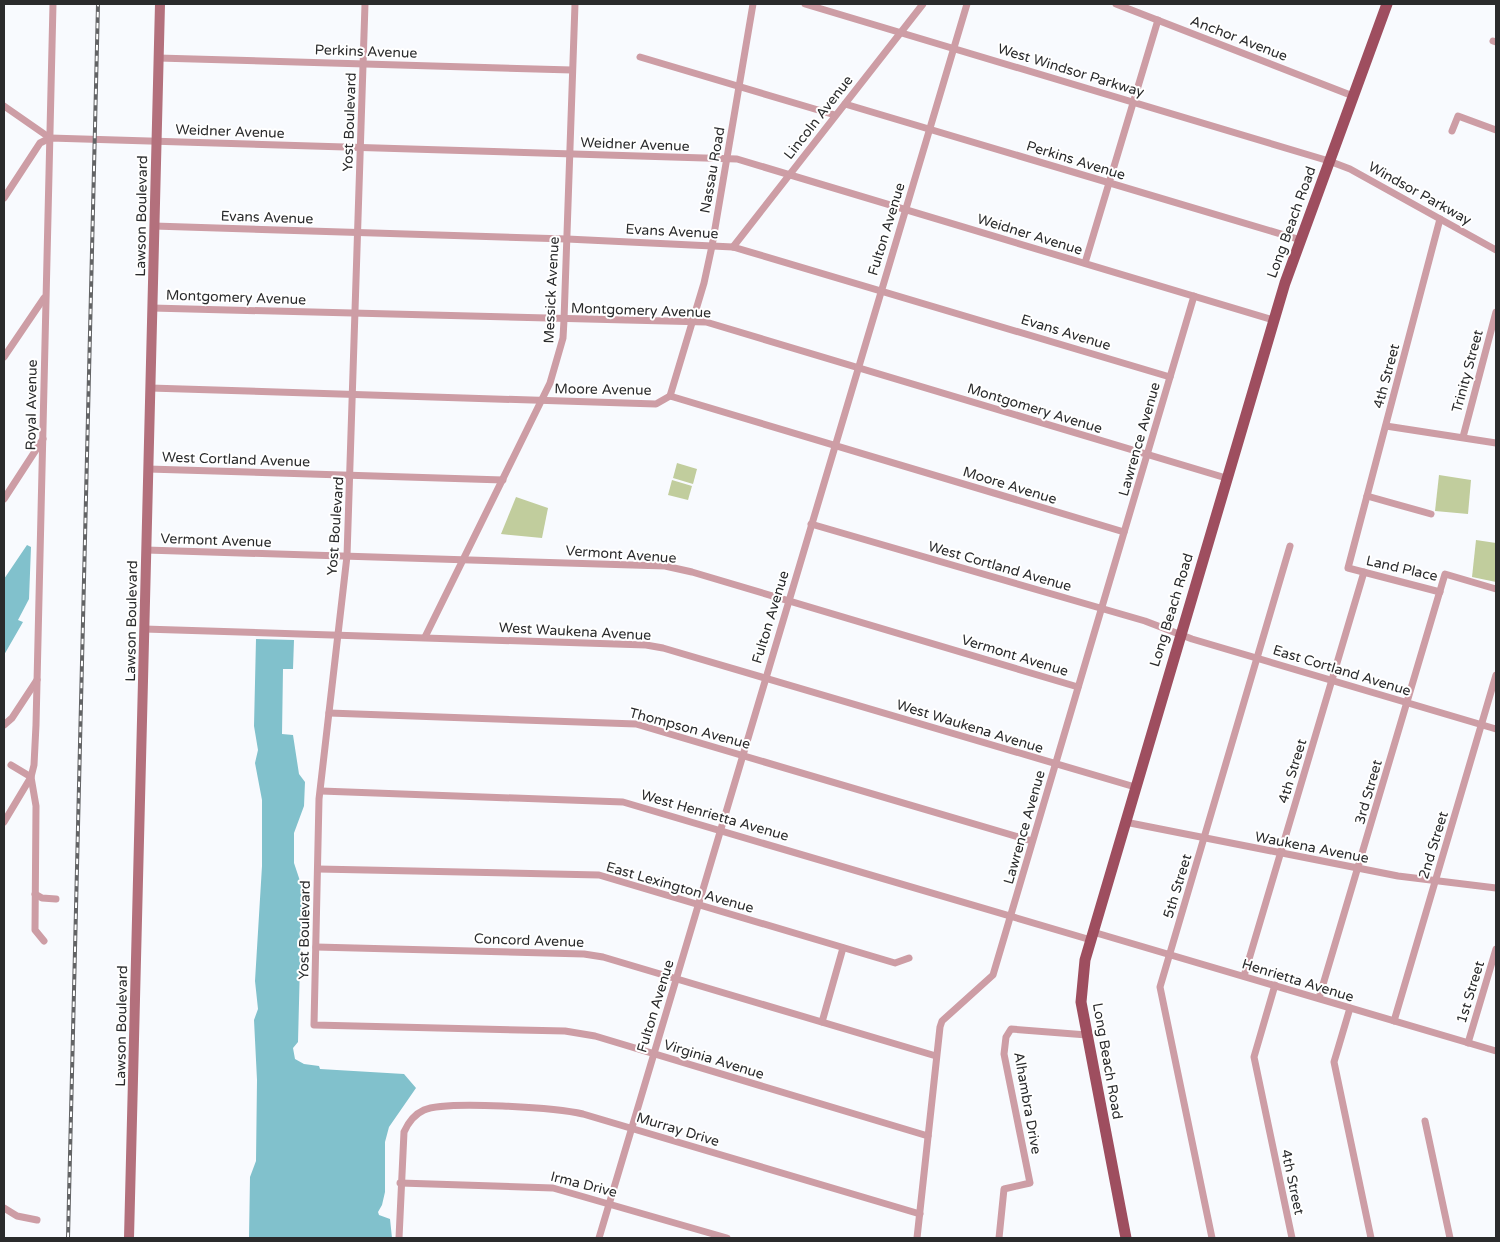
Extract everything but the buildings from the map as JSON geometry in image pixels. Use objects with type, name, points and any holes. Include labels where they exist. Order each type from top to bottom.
[{"type":"main road","name":"Lawson Boulevard","points":[[129,1238],[160,4]]},
{"type":"main road","name":"Long Beach Road","points":[[1126,1238],[1087,1034],[1081,990],[1085,960],[1273,320],[1387,4]]},
{"type":"street","name":"Royal Avenue","points":[[44,941],[35,930],[36,806],[31,777],[34,765],[37,680],[53,4]]},
{"type":"street","name":"Yost Boulevard","points":[[339,1025],[314,1025],[320,791],[347,556],[365,4]]},
{"type":"street","name":"Messick Avenue","points":[[425,637],[542,400],[558,361],[564,320],[575,4]]},
{"type":"street","name":"Nassau Road","points":[[670,396],[692,324],[712,246],[753,4]]},
{"type":"street","name":"West Windsor Parkway","points":[[805,4],[1330,161]]},
{"type":"street","name":"Lincoln Avenue","points":[[733,247],[923,4]]},
{"type":"street","name":"Fulton Avenue","points":[[599,1238],[966,4]]},
{"type":"street","name":"Anchor Avenue","points":[[1116,4],[1353,96]]},
{"type":"street","points":[[1085,263],[1158,20]]},
{"type":"street","points":[[640,57],[835,115]]},
{"type":"street","name":"Perkins Avenue","points":[[158,58],[572,70]]},
{"type":"street","name":"Perkins Avenue","points":[[844,104],[1301,240]]},
{"type":"street","points":[[4,106],[50,138],[40,143],[4,198]]},
{"type":"street","points":[[1452,131],[1458,116],[1496,130]]},
{"type":"street","name":"Weidner Avenue","points":[[50,138],[737,159],[1273,320]]},
{"type":"street","name":"Windsor Parkway","points":[[1330,161],[1350,169],[1496,250]]},
{"type":"street","name":"4th Street","points":[[1348,568],[1440,219]]},
{"type":"street","name":"Evans Avenue","points":[[154,226],[567,239],[733,247],[1170,376]]},
{"type":"street","name":"Lawrence Avenue","points":[[917,1238],[936,1056],[942,1021],[993,975],[1194,296]]},
{"type":"street","points":[[4,357],[45,298]]},
{"type":"street","name":"Montgomery Avenue","points":[[152,308],[692,324],[706,322],[1226,478]]},
{"type":"street","name":"Trinity Street","points":[[1462,437],[1496,312]]},
{"type":"street","name":"Moore Avenue","points":[[150,388],[656,404],[670,396],[1124,532]]},
{"type":"street","points":[[1386,426],[1496,443]]},
{"type":"street","points":[[4,499],[43,439]]},
{"type":"street","name":"West Cortland Avenue","points":[[148,470],[503,480]]},
{"type":"street","points":[[1367,496],[1431,514]]},
{"type":"street","name":"West Cortland Avenue","points":[[812,524],[1102,609],[1180,634]]},
{"type":"street","name":"5th Street","points":[[1212,1238],[1160,992],[1290,546]]},
{"type":"street","name":"Vermont Avenue","points":[[146,550],[665,566],[1078,687]]},
{"type":"street","name":"Land Place","points":[[1348,568],[1440,592],[1445,574],[1496,589]]},
{"type":"street","name":"4th Street","points":[[1244,976],[1364,572]]},
{"type":"street","name":"3rd Street","points":[[1319,998],[1440,592]]},
{"type":"street","name":"West Waukena Avenue","points":[[144,629],[646,645],[1135,787]]},
{"type":"street","name":"East Cortland Avenue","points":[[1180,634],[1496,729]]},
{"type":"street","name":"2nd Street","points":[[1394,1021],[1496,676]]},
{"type":"street","points":[[4,725],[12,718],[37,680]]},
{"type":"street","name":"Thompson Avenue","points":[[328,713],[626,722],[656,729],[1032,841]]},
{"type":"street","points":[[4,822],[31,777],[11,765]]},
{"type":"street","name":"West Henrietta Avenue","points":[[320,791],[611,800],[643,806],[1010,916],[1092,936]]},
{"type":"street","name":"Waukena Avenue","points":[[1125,822],[1358,868],[1435,881],[1496,888]]},
{"type":"street","name":"East Lexington Avenue","points":[[318,869],[599,875],[895,963],[909,958]]},
{"type":"street","points":[[35,894],[42,898],[56,899]]},
{"type":"street","name":"Henrietta Avenue","points":[[1092,936],[1170,954],[1496,1051]]},
{"type":"street","name":"Concord Avenue","points":[[316,947],[584,954],[676,979],[936,1056]]},
{"type":"street","points":[[822,1022],[843,948]]},
{"type":"street","name":"1st Street","points":[[1468,1043],[1494,969],[1496,949]]},
{"type":"street","name":"4th Street","points":[[1275,985],[1254,1057],[1292,1238]]},
{"type":"street","points":[[1350,1008],[1334,1062],[1372,1238]]},
{"type":"street","name":"Virginia Avenue","points":[[339,1025],[565,1031],[595,1036],[928,1136]]},
{"type":"street","name":"Alhambra Drive","points":[[999,1238],[1004,1190],[1030,1183],[1004,1054],[1006,1037],[1011,1029],[1087,1034]]},
{"type":"street","name":"Murray Drive","points":[[400,1183],[404,1132],[408,1124],[423,1110],[448,1106],[560,1109],[632,1128],[920,1214]]},
{"type":"street","points":[[1425,1121],[1450,1238]]},
{"type":"street","points":[[399,1238],[400,1183]]},
{"type":"street","name":"Irma Drive","points":[[400,1183],[546,1187],[609,1203],[727,1238]]},
{"type":"street","points":[[4,1208],[17,1216],[37,1220]]},
{"type":"green space","points":[[677,463],[697,469],[693,484],[673,478]]},
{"type":"green space","points":[[1439,475],[1471,480],[1468,514],[1435,511]]},
{"type":"green space","points":[[672,480],[692,486],[688,500],[668,495]]},
{"type":"green space","points":[[516,497],[548,508],[542,538],[501,534]]},
{"type":"green space","points":[[1476,540],[1496,543],[1496,582],[1472,577]]},
{"type":"water","points":[[27,545],[31,547],[29,599],[18,620],[23,622],[4,655],[4,579]]},
{"type":"water","points":[[256,639],[294,640],[293,669],[283,669],[282,734],[293,735],[299,774],[305,782],[304,806],[294,833],[294,863],[302,887],[298,1042],[293,1048],[295,1059],[304,1064],[319,1066],[320,1069],[404,1074],[416,1088],[389,1127],[385,1142],[385,1192],[378,1212],[379,1215],[390,1219],[392,1238],[249,1238],[250,1177],[256,1161],[257,1080],[254,1020],[258,1009],[255,981],[262,866],[262,800],[255,763],[258,750],[254,726]]},
{"type":"railway","points":[[68,1238],[98,4]]}]
